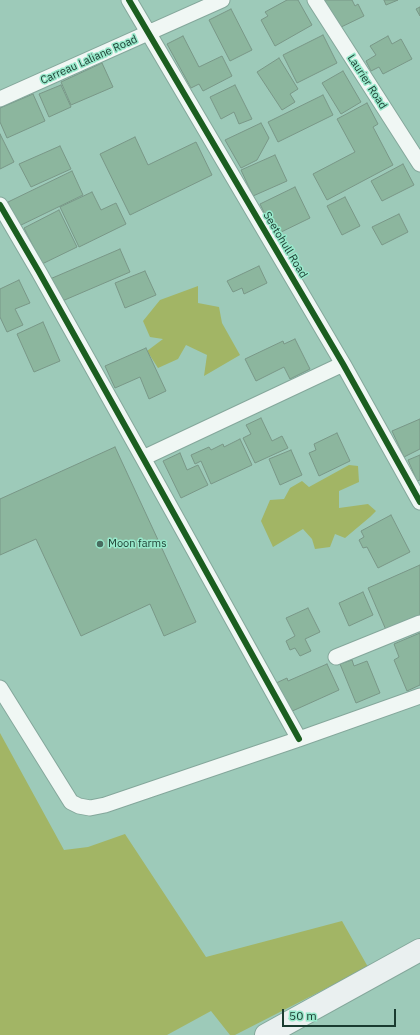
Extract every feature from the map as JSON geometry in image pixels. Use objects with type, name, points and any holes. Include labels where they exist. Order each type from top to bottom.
[{"type":"main road","points":[[266,1035],[420,950]]},
{"type":"street","name":"Seetohull Road","points":[[129,0],[419,496]]},
{"type":"street","name":"Carreau Laliane Road","points":[[0,99],[222,0]]},
{"type":"street","name":"Laurier Road","points":[[315,0],[420,164]]},
{"type":"street","points":[[0,205],[299,739]]},
{"type":"street","points":[[143,458],[343,364]]},
{"type":"street","points":[[336,657],[420,623]]},
{"type":"street","points":[[0,688],[71,802],[79,806],[90,808],[105,805],[420,696]]},
{"type":"green space","points":[[198,286],[198,303],[219,307],[222,323],[240,355],[204,376],[207,355],[186,345],[178,359],[158,368],[147,351],[163,339],[150,337],[143,321],[160,300]]},
{"type":"green space","points":[[349,465],[358,466],[359,482],[339,491],[339,508],[368,504],[376,511],[345,538],[335,534],[330,547],[315,549],[312,539],[303,529],[273,547],[261,521],[270,500],[284,499],[290,488],[302,481],[309,487]]},
{"type":"green space","points":[[0,733],[64,850],[88,847],[125,834],[206,957],[342,921],[368,967],[235,1035],[230,1035],[211,1011],[167,1035],[0,1035]]},
{"type":"building","points":[[287,0],[298,0],[312,25],[275,46],[261,20],[268,16],[265,12]]},
{"type":"building","points":[[322,0],[352,0],[355,6],[358,4],[364,16],[337,29]]},
{"type":"building","points":[[384,0],[398,0],[386,5]]},
{"type":"building","points":[[420,7],[420,16],[416,9]]},
{"type":"building","points":[[231,9],[252,50],[230,61],[209,20]]},
{"type":"building","points":[[323,35],[337,63],[297,83],[283,55]]},
{"type":"building","points":[[183,36],[199,67],[222,56],[232,76],[203,91],[199,84],[191,88],[167,44]]},
{"type":"building","points":[[388,36],[392,44],[401,39],[412,59],[383,74],[379,67],[371,71],[366,61],[376,55],[370,46]]},
{"type":"building","points":[[279,58],[298,89],[290,94],[295,102],[282,110],[257,72]]},
{"type":"building","points":[[102,63],[113,87],[71,105],[61,82]]},
{"type":"building","points":[[343,71],[361,102],[341,114],[322,83]]},
{"type":"building","points":[[61,85],[71,107],[49,117],[39,94]]},
{"type":"building","points":[[235,85],[252,119],[239,124],[234,112],[221,119],[210,97]]},
{"type":"building","points":[[33,94],[45,121],[7,138],[0,122],[0,108]]},
{"type":"building","points":[[323,95],[333,115],[278,142],[268,122]]},
{"type":"building","points":[[367,103],[378,124],[373,127],[393,165],[327,200],[313,174],[355,152],[337,119]]},
{"type":"building","points":[[261,123],[269,138],[257,160],[241,168],[225,140]]},
{"type":"building","points":[[0,134],[14,162],[0,169]]},
{"type":"building","points":[[135,137],[148,165],[196,142],[212,175],[130,215],[100,154]]},
{"type":"building","points":[[60,146],[71,169],[31,187],[19,164]]},
{"type":"building","points":[[275,155],[287,181],[253,196],[241,170]]},
{"type":"building","points":[[403,164],[414,185],[382,201],[371,181]]},
{"type":"building","points":[[72,171],[83,195],[19,226],[8,202]]},
{"type":"building","points":[[295,187],[310,218],[275,235],[260,204]]},
{"type":"building","points":[[92,192],[101,210],[116,203],[126,224],[79,247],[60,207]]},
{"type":"building","points":[[345,197],[360,226],[342,235],[327,206]]},
{"type":"building","points":[[59,210],[77,247],[42,264],[24,228]]},
{"type":"building","points":[[399,214],[408,232],[382,245],[372,227]]},
{"type":"building","points":[[120,249],[130,272],[60,302],[50,279]]},
{"type":"building","points":[[259,266],[267,283],[244,294],[242,288],[233,292],[227,281]]},
{"type":"building","points":[[145,271],[156,295],[125,308],[115,283]]},
{"type":"building","points":[[19,280],[30,303],[15,309],[23,325],[7,332],[0,317],[0,289]]},
{"type":"building","points":[[43,322],[60,361],[34,372],[17,334]]},
{"type":"building","points":[[295,339],[310,369],[290,379],[284,367],[256,381],[245,359],[283,341],[284,344]]},
{"type":"building","points":[[146,348],[166,391],[149,399],[140,377],[115,388],[105,366]]},
{"type":"building","points":[[261,418],[272,441],[282,436],[288,448],[255,463],[243,438],[251,434],[246,425]]},
{"type":"building","points":[[420,419],[420,449],[404,457],[392,431]]},
{"type":"building","points":[[337,433],[350,461],[319,476],[309,453],[316,450],[314,444]]},
{"type":"building","points":[[240,439],[252,465],[211,484],[201,461],[195,464],[191,455],[209,447],[211,450],[223,444],[224,447]]},
{"type":"building","name":"Moon farms","points":[[115,447],[196,622],[164,636],[150,604],[81,636],[36,539],[0,555],[0,499]]},
{"type":"building","points":[[291,450],[302,475],[280,485],[269,459]]},
{"type":"building","points":[[180,453],[187,470],[198,465],[208,485],[181,498],[163,461]]},
{"type":"building","points":[[420,455],[420,480],[417,481],[408,460]]},
{"type":"building","points":[[391,515],[410,552],[378,568],[367,547],[363,548],[359,540],[364,537],[361,531]]},
{"type":"building","points":[[420,565],[420,615],[386,630],[368,588]]},
{"type":"building","points":[[363,592],[373,615],[349,626],[339,603]]},
{"type":"building","points":[[308,608],[320,632],[305,639],[311,651],[300,656],[295,648],[290,650],[286,641],[295,636],[286,618]]},
{"type":"building","points":[[420,633],[420,685],[407,691],[394,660],[399,657],[394,644]]},
{"type":"building","points":[[352,660],[354,666],[367,661],[380,693],[356,703],[340,664]]},
{"type":"building","points":[[327,664],[339,690],[288,713],[274,684],[287,678],[288,681]]},
{"type":"cycle path","points":[[129,0],[343,364],[420,502]]},
{"type":"cycle path","points":[[0,205],[39,272],[299,739]]},
{"type":"place","name":"Moon farms","points":[[100,544]]}]
